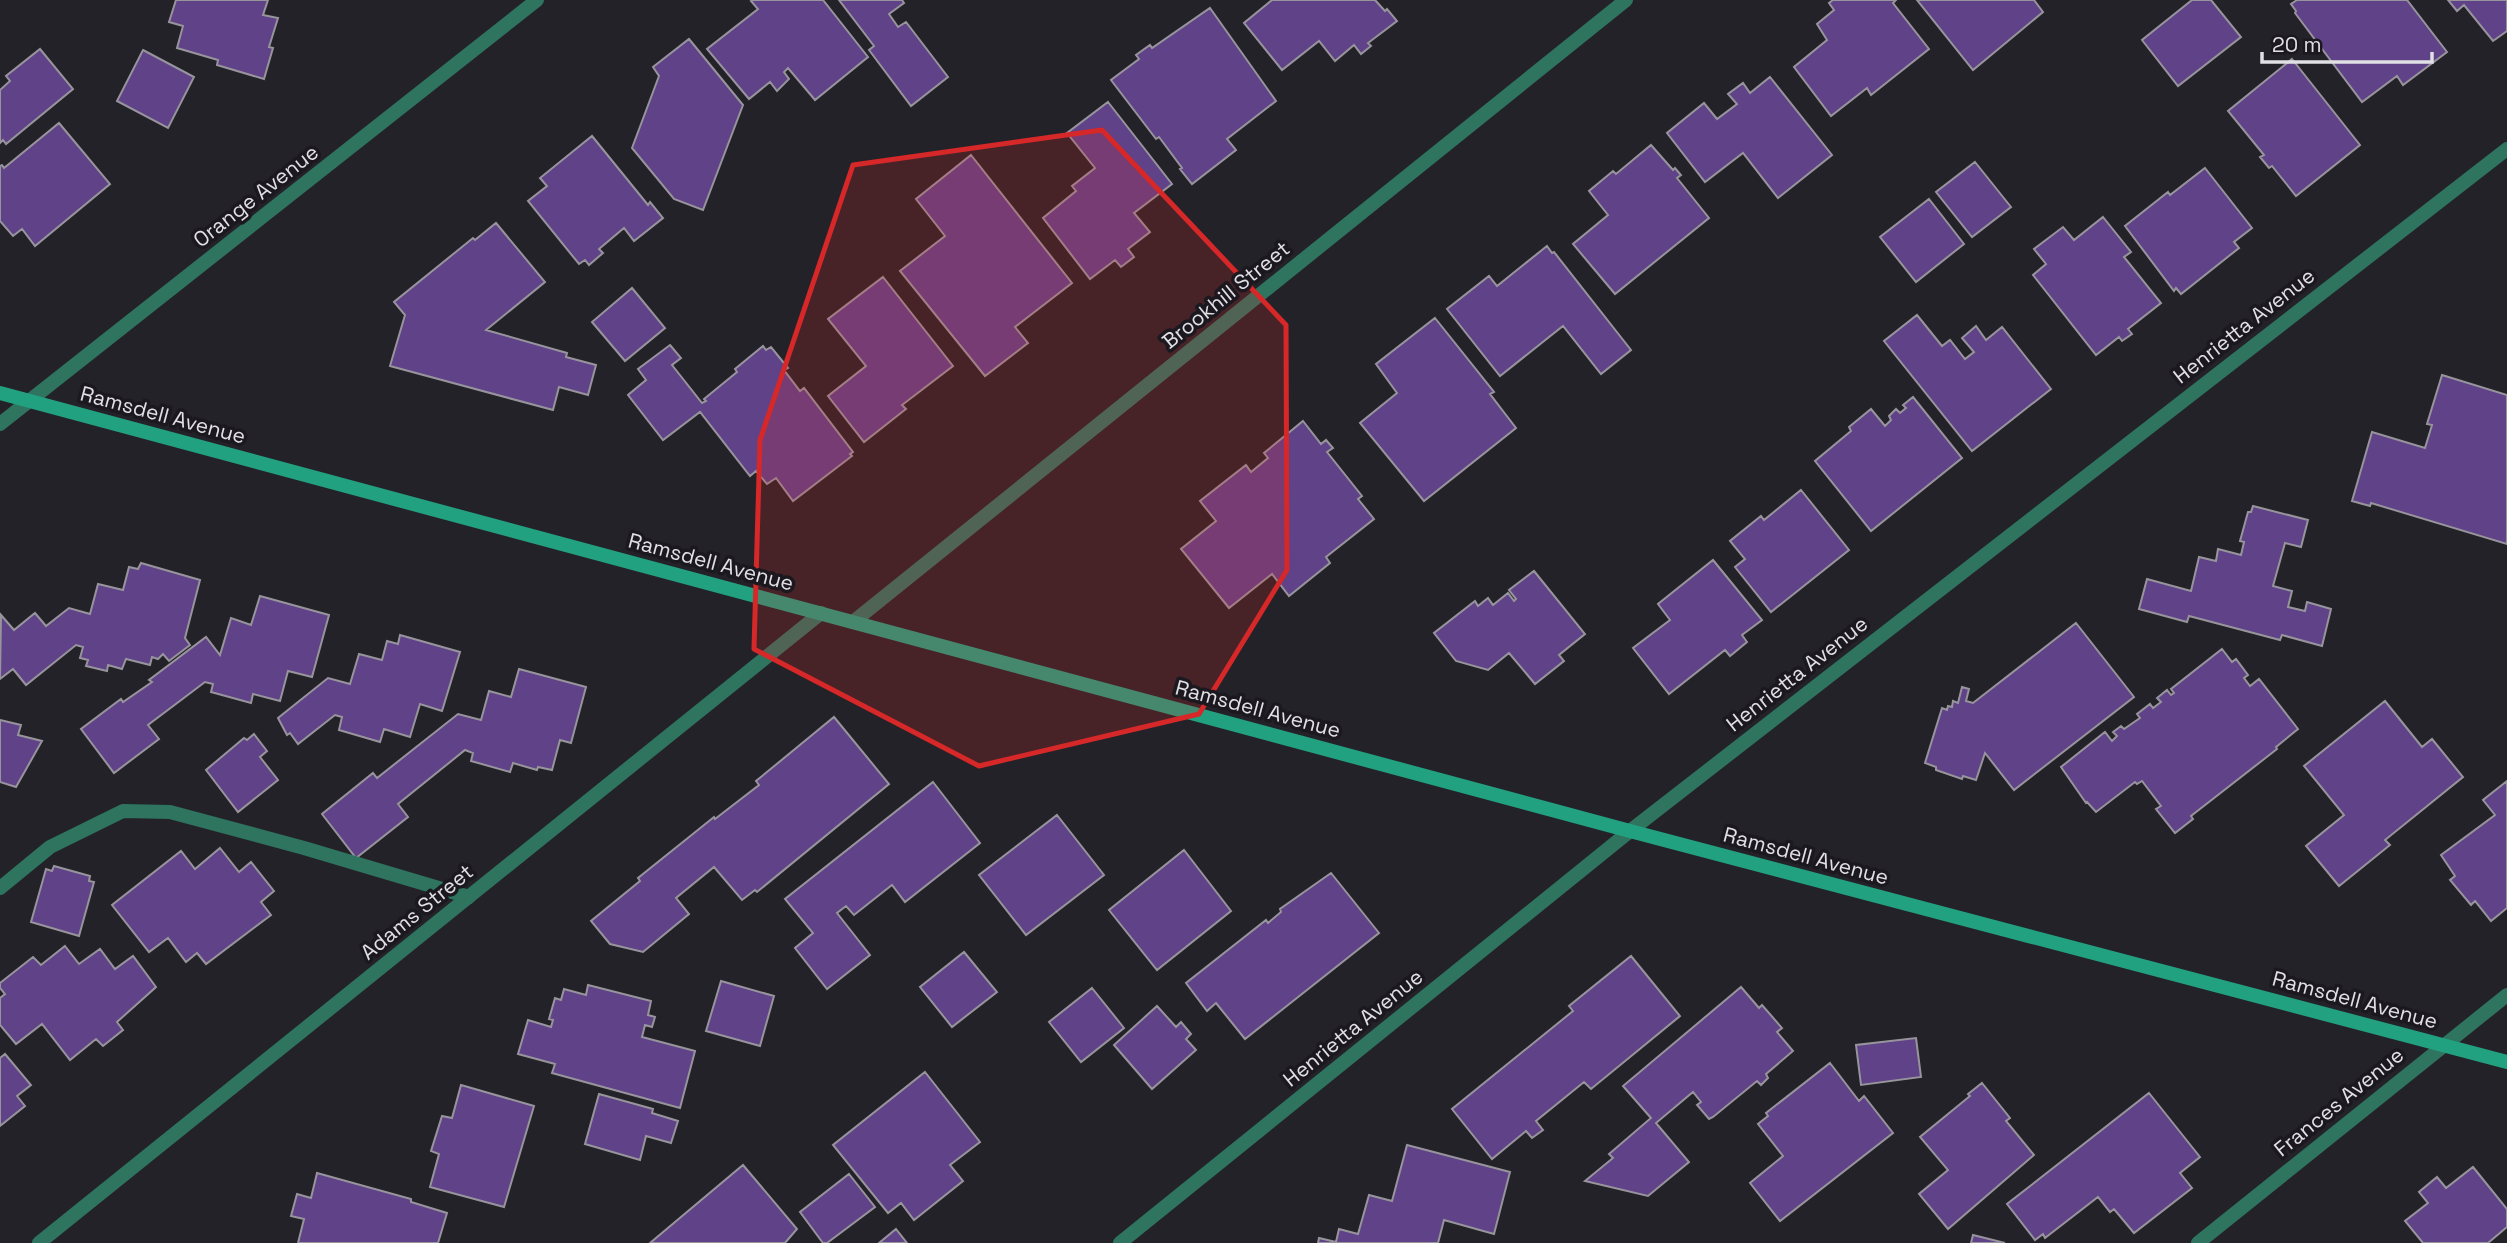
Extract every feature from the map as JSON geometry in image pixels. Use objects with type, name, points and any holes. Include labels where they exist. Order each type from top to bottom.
[{"type":"street","name":"Orange Avenue","points":[[0,424],[537,0]]},
{"type":"street","name":"Brookhill Street","points":[[853,622],[1626,0]]},
{"type":"street","name":"Henrietta Avenue","points":[[1120,1243],[1630,831],[2507,149]]},
{"type":"street","name":"Ramsdell Avenue","points":[[0,393],[1630,831],[2507,1062]]},
{"type":"street","name":"Adams Street","points":[[39,1243],[821,614]]},
{"type":"street","points":[[0,888],[50,847],[123,811],[170,812],[469,897]]},
{"type":"street","name":"Frances Avenue","points":[[2198,1243],[2507,995]]},
{"type":"highlighted area","points":[[1102,130],[1286,325],[1287,570],[1199,714],[979,766],[754,649],[760,440],[853,165]]},
{"type":"building","points":[[176,0],[268,0],[263,15],[278,18],[269,47],[273,48],[264,79],[217,65],[218,60],[177,48],[183,26],[169,22]]},
{"type":"building","points":[[823,0],[868,57],[815,100],[788,68],[784,72],[789,79],[777,91],[770,82],[749,99],[707,49],[758,9],[751,1]]},
{"type":"building","points":[[839,0],[902,0],[904,3],[889,14],[898,27],[906,22],[948,77],[911,106],[869,50],[874,46]]},
{"type":"building","points":[[1272,0],[1375,0],[1397,21],[1368,43],[1371,46],[1361,54],[1354,45],[1335,61],[1319,41],[1282,70],[1244,23]]},
{"type":"building","points":[[1833,0],[1896,0],[1893,3],[1929,49],[1871,95],[1867,88],[1831,116],[1794,67],[1827,40],[1817,24],[1834,10],[1829,3]]},
{"type":"building","points":[[1917,0],[2034,0],[2043,12],[1973,70]]},
{"type":"building","points":[[2192,0],[2211,0],[2241,37],[2178,86],[2142,40]]},
{"type":"building","points":[[2297,0],[2407,0],[2447,52],[2403,85],[2397,76],[2362,102],[2295,13],[2291,4]]},
{"type":"building","points":[[2448,0],[2507,0],[2507,31],[2493,41],[2464,5],[2457,11]]},
{"type":"building","points":[[1210,8],[1276,101],[1227,139],[1236,150],[1192,184],[1159,137],[1156,139],[1111,80],[1139,59],[1136,55],[1150,45],[1152,48]]},
{"type":"building","points":[[689,39],[743,105],[703,210],[674,199],[632,148],[659,76],[653,67]]},
{"type":"building","points":[[40,49],[73,89],[6,144],[3,140],[0,143],[0,90],[10,81],[6,76]]},
{"type":"building","points":[[143,50],[194,77],[168,128],[117,101]]},
{"type":"building","points":[[2292,59],[2360,145],[2296,196],[2272,166],[2269,168],[2260,157],[2264,155],[2228,111]]},
{"type":"building","points":[[1770,77],[1832,155],[1778,198],[1743,153],[1705,182],[1667,133],[1704,103],[1717,119],[1737,104],[1728,94],[1743,83],[1750,93]]},
{"type":"building","points":[[1108,102],[1172,184],[1134,213],[1150,232],[1128,249],[1134,257],[1121,267],[1115,260],[1090,279],[1043,218],[1076,191],[1072,186],[1095,168],[1067,133]]},
{"type":"building","points":[[59,123],[110,184],[35,246],[22,229],[13,236],[0,221],[0,166],[4,168]]},
{"type":"building","points":[[592,136],[648,205],[650,202],[663,218],[634,241],[624,228],[599,249],[603,253],[589,265],[585,260],[579,264],[528,201],[547,186],[540,178]]},
{"type":"building","points":[[1651,145],[1673,170],[1675,168],[1681,175],[1677,178],[1709,218],[1615,294],[1573,244],[1608,215],[1589,191],[1613,171],[1616,174]]},
{"type":"building","points":[[971,155],[1072,283],[1015,327],[1028,343],[985,376],[900,271],[945,236],[916,199]]},
{"type":"building","points":[[1975,162],[2011,207],[1972,237],[1936,192]]},
{"type":"building","points":[[2205,168],[2252,228],[2234,242],[2239,248],[2181,294],[2176,288],[2174,291],[2125,226],[2168,192],[2170,195]]},
{"type":"building","points":[[1929,199],[1964,244],[1916,282],[1880,237]]},
{"type":"building","points":[[2103,217],[2131,252],[2124,257],[2161,303],[2128,329],[2132,334],[2122,341],[2119,337],[2096,355],[2033,275],[2046,264],[2034,249],[2063,227],[2074,240]]},
{"type":"building","points":[[496,223],[545,282],[486,330],[567,353],[566,357],[596,365],[588,395],[559,387],[553,410],[390,366],[405,315],[394,302],[473,238],[475,240]]},
{"type":"building","points":[[1547,246],[1631,350],[1601,374],[1563,326],[1500,376],[1447,309],[1489,276],[1497,286]]},
{"type":"building","points":[[883,277],[953,366],[902,405],[906,409],[864,442],[828,396],[866,366],[828,319]]},
{"type":"building","points":[[632,288],[665,328],[625,361],[592,322]]},
{"type":"building","points":[[1917,315],[1942,346],[1950,340],[1965,359],[1974,352],[1962,338],[1976,326],[1986,340],[2002,327],[2051,389],[1972,451],[1884,341]]},
{"type":"building","points":[[1435,318],[1494,392],[1490,394],[1516,428],[1424,501],[1360,423],[1397,393],[1376,364]]},
{"type":"building","points":[[670,345],[681,358],[672,365],[702,403],[737,372],[735,369],[763,346],[766,350],[771,347],[788,368],[784,370],[800,391],[804,388],[853,452],[850,454],[852,456],[793,501],[776,478],[767,484],[756,471],[750,476],[700,412],[663,440],[628,395],[646,380],[638,369]]},
{"type":"building","points":[[2442,375],[2507,395],[2507,544],[2371,503],[2370,506],[2352,501],[2372,432],[2425,448],[2432,425],[2427,424]]},
{"type":"building","points":[[1913,397],[1962,458],[1871,531],[1815,461],[1851,431],[1849,427],[1871,409],[1885,426],[1891,420],[1889,416],[1896,409],[1900,413],[1906,408],[1903,405]]},
{"type":"building","points":[[1303,421],[1321,444],[1326,440],[1333,448],[1327,452],[1362,496],[1358,499],[1374,519],[1326,557],[1330,563],[1289,596],[1272,574],[1229,608],[1181,549],[1216,521],[1200,501],[1246,465],[1251,472],[1268,458],[1264,453]]},
{"type":"building","points":[[1801,490],[1849,550],[1771,612],[1735,567],[1745,559],[1730,541],[1761,516],[1764,520]]},
{"type":"building","points":[[2253,506],[2308,520],[2301,547],[2285,543],[2273,586],[2292,591],[2288,607],[2305,611],[2307,602],[2331,609],[2322,646],[2282,635],[2280,640],[2189,616],[2187,622],[2139,609],[2147,579],[2191,591],[2199,557],[2216,561],[2218,549],[2241,555],[2244,542],[2240,541],[2248,512],[2251,512]]},
{"type":"building","points":[[1713,560],[1762,620],[1742,635],[1747,642],[1730,656],[1725,650],[1669,694],[1633,648],[1670,620],[1658,604]]},
{"type":"building","points":[[141,563],[200,580],[185,638],[190,645],[169,661],[163,654],[158,659],[152,657],[150,665],[126,659],[122,669],[108,665],[107,671],[86,666],[88,660],[80,658],[83,647],[76,645],[26,685],[13,669],[0,679],[1,615],[14,630],[35,613],[46,626],[69,608],[90,614],[98,584],[123,590],[129,567],[138,569]]},
{"type":"building","points":[[1534,571],[1585,634],[1559,655],[1564,661],[1535,684],[1509,653],[1488,670],[1456,661],[1434,633],[1475,601],[1478,606],[1488,598],[1493,605],[1508,593],[1514,601],[1516,599],[1509,590]]},
{"type":"building","points":[[260,596],[329,615],[312,677],[288,671],[280,701],[253,694],[251,703],[211,692],[213,684],[205,682],[148,725],[159,739],[114,773],[81,729],[121,699],[123,702],[152,682],[149,680],[206,637],[220,655],[231,618],[251,625]]},
{"type":"building","points":[[2076,623],[2134,697],[2014,790],[1985,753],[1976,780],[1963,776],[1962,779],[1925,763],[1942,708],[1947,710],[1948,706],[1952,707],[1953,701],[1958,703],[1962,687],[1969,689],[1966,701],[1973,703]]},
{"type":"building","points":[[400,635],[460,652],[442,711],[420,704],[410,737],[384,729],[380,742],[339,730],[342,717],[335,715],[298,744],[290,733],[287,735],[278,718],[328,678],[350,684],[359,654],[382,660],[387,641],[398,644]]},
{"type":"building","points":[[2222,649],[2232,662],[2236,659],[2248,675],[2244,678],[2250,686],[2259,679],[2298,729],[2276,747],[2277,749],[2191,816],[2193,819],[2175,833],[2156,809],[2161,806],[2142,781],[2137,784],[2135,782],[2096,812],[2086,803],[2061,767],[2105,732],[2112,741],[2117,736],[2113,732],[2121,726],[2124,729],[2140,718],[2137,714],[2150,704],[2153,708],[2161,702],[2157,698],[2167,690],[2171,695],[2174,693],[2171,689]]},
{"type":"building","points":[[519,669],[586,687],[571,743],[560,740],[552,770],[538,767],[537,770],[513,763],[510,772],[471,761],[473,753],[465,750],[398,804],[408,817],[356,858],[322,814],[373,773],[377,778],[458,714],[481,720],[489,691],[511,697]]},
{"type":"building","points":[[2385,701],[2422,747],[2432,739],[2463,777],[2385,840],[2390,845],[2339,886],[2306,846],[2344,815],[2304,766]]},
{"type":"building","points":[[834,717],[889,784],[757,892],[755,890],[742,900],[714,867],[676,898],[689,914],[643,952],[610,944],[591,921],[640,881],[638,878],[759,785],[756,781]]},
{"type":"building","points":[[0,720],[21,725],[18,735],[42,741],[16,787],[0,782]]},
{"type":"building","points":[[254,734],[267,751],[260,757],[278,780],[238,812],[206,770],[244,738],[247,740]]},
{"type":"building","points":[[2507,781],[2507,908],[2491,921],[2475,901],[2471,905],[2450,880],[2455,876],[2441,855],[2495,815],[2483,800]]},
{"type":"building","points":[[933,782],[980,843],[905,902],[892,885],[854,915],[846,906],[837,913],[870,955],[827,989],[795,948],[813,933],[785,899]]},
{"type":"building","points":[[1057,815],[1104,875],[1026,935],[979,875]]},
{"type":"building","points":[[220,848],[239,872],[251,862],[274,891],[261,902],[271,915],[206,964],[197,953],[186,962],[168,938],[149,952],[112,905],[181,851],[195,869]]},
{"type":"building","points":[[1184,850],[1231,911],[1157,970],[1109,910]]},
{"type":"building","points":[[54,866],[90,876],[89,881],[94,882],[79,936],[31,922],[46,869],[52,871]]},
{"type":"building","points":[[1331,873],[1379,933],[1245,1039],[1216,1003],[1207,1011],[1186,983],[1266,920],[1268,923],[1281,912],[1280,909]]},
{"type":"building","points":[[65,946],[79,964],[100,949],[115,969],[133,956],[156,987],[117,1022],[123,1030],[103,1046],[96,1039],[70,1060],[42,1024],[16,1044],[0,1025],[0,998],[5,994],[0,983],[33,957],[41,965]]},
{"type":"building","points":[[964,952],[997,992],[952,1027],[920,987]]},
{"type":"building","points":[[1631,956],[1680,1016],[1591,1089],[1584,1082],[1536,1121],[1543,1130],[1532,1138],[1526,1131],[1492,1159],[1452,1109],[1573,1011],[1569,1006]]},
{"type":"building","points":[[721,981],[774,996],[760,1046],[706,1031]]},
{"type":"building","points":[[588,985],[651,1001],[648,1015],[655,1017],[652,1027],[645,1025],[642,1037],[695,1051],[680,1108],[552,1073],[555,1064],[518,1054],[528,1020],[551,1027],[553,1020],[549,1019],[555,998],[561,1000],[564,989],[586,995]]},
{"type":"building","points":[[1741,987],[1759,1008],[1762,1005],[1782,1028],[1777,1032],[1793,1051],[1766,1074],[1768,1078],[1761,1085],[1757,1081],[1713,1117],[1709,1119],[1697,1105],[1701,1102],[1693,1092],[1656,1123],[1689,1162],[1648,1196],[1585,1181],[1613,1158],[1609,1154],[1651,1118],[1623,1086]]},
{"type":"building","points":[[1092,988],[1124,1028],[1081,1062],[1049,1022]]},
{"type":"building","points":[[1157,1006],[1176,1027],[1181,1022],[1191,1034],[1186,1039],[1196,1050],[1152,1089],[1114,1045]]},
{"type":"building","points":[[1916,1038],[1921,1077],[1861,1085],[1856,1045]]},
{"type":"building","points":[[5,1054],[31,1085],[17,1096],[25,1106],[0,1126],[0,1058]]},
{"type":"building","points":[[1830,1063],[1859,1101],[1864,1096],[1893,1133],[1780,1221],[1750,1183],[1783,1156],[1758,1124],[1768,1116],[1766,1113]]},
{"type":"building","points":[[925,1072],[980,1142],[950,1165],[963,1181],[914,1220],[901,1203],[888,1213],[833,1145]]},
{"type":"building","points":[[1982,1083],[2010,1118],[2006,1121],[2034,1155],[1948,1229],[1919,1194],[1948,1170],[1920,1137]]},
{"type":"building","points":[[461,1085],[534,1106],[504,1207],[430,1187],[439,1154],[431,1151],[442,1116],[452,1118]]},
{"type":"building","points":[[2149,1093],[2200,1157],[2180,1173],[2192,1188],[2134,1233],[2114,1209],[2110,1212],[2098,1197],[2045,1238],[2043,1234],[2035,1240],[2007,1204]]},
{"type":"building","points":[[599,1094],[653,1109],[652,1113],[678,1121],[671,1143],[646,1136],[640,1160],[585,1144]]},
{"type":"building","points":[[1407,1145],[1510,1172],[1494,1234],[1444,1220],[1438,1243],[1318,1243],[1319,1238],[1336,1242],[1339,1229],[1358,1234],[1369,1195],[1392,1201]]},
{"type":"building","points":[[743,1165],[797,1229],[785,1243],[650,1243]]},
{"type":"building","points":[[2473,1167],[2507,1209],[2507,1227],[2488,1243],[2423,1243],[2405,1221],[2428,1203],[2419,1192],[2437,1177],[2446,1188]]},
{"type":"building","points":[[317,1173],[411,1199],[411,1202],[447,1213],[438,1243],[298,1243],[304,1219],[291,1216],[297,1194],[311,1198]]},
{"type":"building","points":[[849,1174],[875,1207],[827,1243],[823,1243],[800,1212]]},
{"type":"building","points":[[896,1229],[907,1243],[879,1243]]},
{"type":"building","points":[[1973,1235],[2005,1243],[1971,1243]]}]
